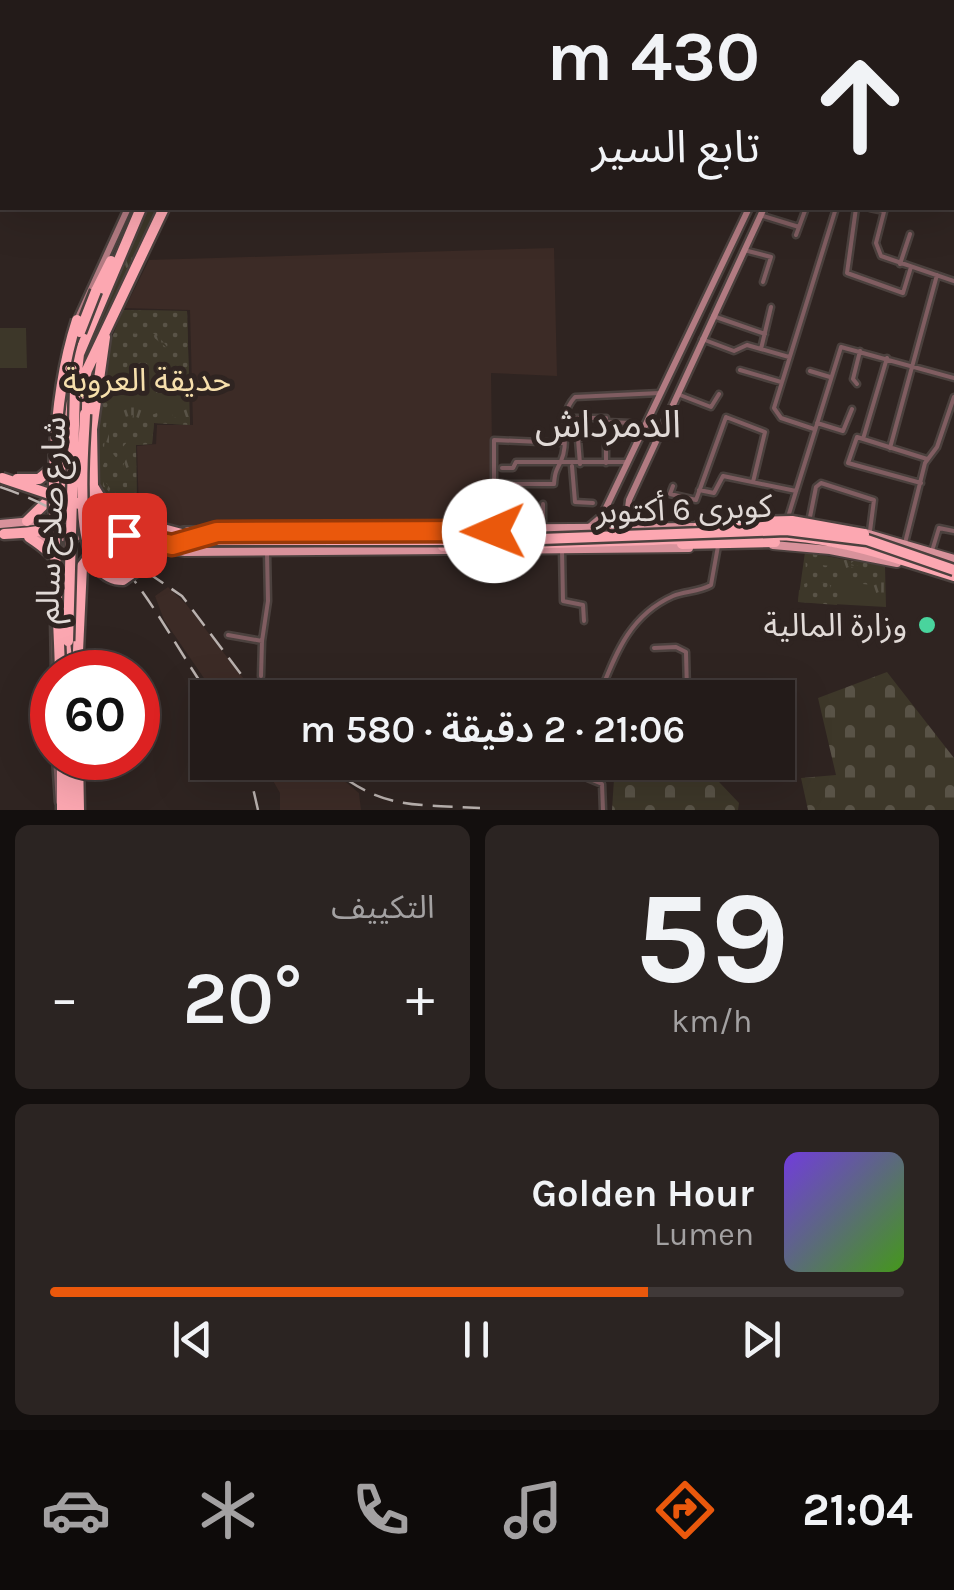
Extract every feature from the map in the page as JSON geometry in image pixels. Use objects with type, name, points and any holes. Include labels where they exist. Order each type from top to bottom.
[{"type":"highway","name":"شارع صلاح سالم","points":[[71,650],[79,354],[140,210]]},
{"type":"highway","name":"شارع صلاح سالم","points":[[68,650],[80,396],[163,210]]},
{"type":"highway","points":[[1,480],[38,478],[57,462],[72,359],[103,274],[126,240]]},
{"type":"highway","points":[[57,650],[54,466],[62,381],[78,320]]},
{"type":"highway","points":[[102,342],[86,414],[86,538],[95,566],[104,576],[123,580],[142,564],[143,544],[133,529]]},
{"type":"highway","points":[[1,531],[52,529],[76,517],[93,483],[94,401],[102,342]]},
{"type":"highway","points":[[27,521],[57,496],[64,474],[70,387],[79,354]]},
{"type":"highway","points":[[64,474],[93,483]]},
{"type":"highway","name":"كوبرى 6 أكتوبر","points":[[1,480],[133,529],[218,547],[513,546],[806,532],[954,575]]},
{"type":"highway","name":"كوبرى 6 أكتوبر","points":[[1,480],[115,516],[218,541],[514,540],[772,530],[826,533],[882,544],[954,575]]},
{"type":"highway","points":[[93,483],[115,522]]},
{"type":"highway","points":[[698,527],[720,523],[826,524],[870,536],[882,544]]},
{"type":"highway","points":[[67,650],[64,569],[72,537],[93,529],[172,545],[217,532]]},
{"type":"highway","points":[[582,551],[792,541],[806,532]]},
{"type":"highway","points":[[30,537],[52,552],[64,569]]},
{"type":"highway","points":[[75,650],[82,566],[88,552],[104,538]]},
{"type":"highway","points":[[64,569],[70,562],[82,566]]},
{"type":"highway","points":[[63,780],[65,810]]},
{"type":"highway","points":[[65,810],[68,780]]},
{"type":"highway","points":[[78,780],[79,810]]},
{"type":"main road","points":[[78,320],[127,210]]},
{"type":"main road","points":[[583,530],[602,516],[748,210]]},
{"type":"main road","points":[[639,529],[626,512],[638,478],[762,211]]},
{"type":"main road","points":[[103,274],[121,222]]},
{"type":"main road","points":[[726,259],[738,264]]},
{"type":"main road","points":[[624,471],[638,478]]},
{"type":"main road","points":[[1,531],[27,521],[76,517],[217,532],[298,533],[785,525],[806,532],[869,533],[954,559]]},
{"type":"main road","points":[[1,531],[30,537],[104,538],[184,552],[820,548],[954,575]]},
{"type":"main road","points":[[399,551],[396,538],[403,532]]},
{"type":"main road","points":[[297,552],[308,544],[298,533]]},
{"type":"street","points":[[796,235],[805,210]]},
{"type":"street","points":[[835,210],[774,412],[843,432],[852,409]]},
{"type":"street","points":[[856,210],[848,272],[902,293],[911,268]]},
{"type":"street","points":[[885,210],[876,248],[881,256],[954,281]]},
{"type":"street","points":[[762,211],[798,228]]},
{"type":"street","points":[[900,264],[910,234]]},
{"type":"street","points":[[744,250],[771,257],[764,282]]},
{"type":"street","points":[[890,448],[937,275]]},
{"type":"street","points":[[761,349],[771,308]]},
{"type":"street","points":[[712,316],[765,334]]},
{"type":"street","points":[[702,339],[734,352],[744,344],[788,357]]},
{"type":"street","points":[[785,525],[840,349],[954,378]]},
{"type":"street","points":[[856,384],[860,351]]},
{"type":"street","points":[[863,439],[887,358]]},
{"type":"street","points":[[740,370],[781,382]]},
{"type":"street","points":[[810,372],[830,377]]},
{"type":"street","points":[[493,484],[554,484],[563,418],[570,402],[581,394],[660,392]]},
{"type":"street","points":[[676,394],[711,407],[719,394]]},
{"type":"street","points":[[905,543],[927,459],[937,447],[954,397]]},
{"type":"street","points":[[580,464],[578,439],[587,436],[587,417]]},
{"type":"street","points":[[672,486],[670,494],[693,501],[726,417],[766,432],[753,482]]},
{"type":"street","points":[[563,418],[606,418],[606,463]]},
{"type":"street","points":[[606,422],[631,423]]},
{"type":"street","points":[[946,422],[954,424]]},
{"type":"street","points":[[922,484],[848,463],[855,438],[927,459]]},
{"type":"street","points":[[494,531],[495,439],[562,443]]},
{"type":"street","points":[[502,468],[513,468],[516,462],[628,462]]},
{"type":"street","points":[[572,464],[574,502],[593,503]]},
{"type":"street","points":[[700,490],[714,493],[723,476],[796,492]]},
{"type":"street","points":[[806,532],[816,485],[821,483],[874,500],[869,533]]},
{"type":"street","points":[[494,502],[512,501]]},
{"type":"street","points":[[543,504],[544,530]]},
{"type":"street","points":[[932,552],[939,528],[954,531]]},
{"type":"street","points":[[605,680],[632,627],[666,600],[711,585],[718,546]]},
{"type":"street","points":[[562,549],[563,600],[583,605],[584,622]]},
{"type":"street","points":[[52,552],[56,650]]},
{"type":"street","points":[[261,676],[268,553]]},
{"type":"street","points":[[228,635],[262,641]]},
{"type":"street","points":[[654,648],[676,647],[686,652],[687,680]]},
{"type":"street","points":[[57,780],[56,796],[65,810]]},
{"type":"street","points":[[597,780],[603,787],[603,810]]},
{"type":"shaded area","points":[[554,248],[557,376],[491,373],[493,522],[162,526],[139,516],[137,446],[156,444],[157,425],[193,425],[190,310],[125,308],[149,260]]},
{"type":"shaded area","points":[[168,587],[186,604],[245,680],[205,680],[164,620],[155,596]]},
{"type":"shaded area","points":[[273,780],[343,780],[359,793],[361,810],[280,810],[280,793]]},
{"type":"green space","points":[[145,210],[158,210],[89,356],[111,287]]},
{"type":"green space","name":"حديقة العروبة","points":[[123,310],[187,311],[190,425],[154,423],[152,444],[136,445],[137,517],[109,506],[98,492],[101,382]]},
{"type":"green space","points":[[123,310],[187,311],[189,377],[172,380],[169,350],[146,329],[124,337],[119,369],[106,373],[110,342]]},
{"type":"green space","points":[[0,328],[26,328],[27,368],[0,368]]},
{"type":"green space","points":[[147,332],[167,348],[172,367],[151,367],[143,362],[130,365],[127,374],[122,371],[123,343],[133,334]]},
{"type":"green space","points":[[101,382],[110,387],[102,468],[108,454],[126,469],[128,499],[112,491],[104,480],[112,475],[109,466],[109,475],[102,473],[102,479],[109,492],[126,504],[123,513],[109,504],[96,474],[95,436]]},
{"type":"green space","points":[[172,407],[173,417],[190,417],[190,425],[154,423],[152,444],[136,445],[137,517],[129,471],[132,432],[144,419]]},
{"type":"green space","points":[[133,415],[128,441],[121,449],[127,457],[123,466],[109,449],[109,421]]},
{"type":"green space","points":[[805,552],[885,567],[886,607],[798,602]]},
{"type":"green space","points":[[805,552],[842,561],[842,566],[812,557],[810,564],[842,567],[841,580],[812,578],[806,573]]},
{"type":"green space","points":[[855,560],[885,567],[885,573],[872,585],[845,582],[846,569],[853,574],[854,568],[847,565],[858,566],[850,564]]},
{"type":"green space","points":[[829,583],[831,588],[833,583],[839,584],[837,605],[798,602],[799,590],[805,591],[804,584]]},
{"type":"green space","points":[[887,672],[954,758],[954,810],[808,810],[801,778],[836,775],[818,698]]},
{"type":"green space","points":[[614,780],[717,780],[739,803],[738,810],[612,810]]},
{"type":"railway","points":[[0,487],[42,504],[103,545],[147,598],[199,680]]},
{"type":"railway","points":[[122,555],[182,596],[245,680]]},
{"type":"railway","points":[[251,780],[258,810]]},
{"type":"railway","points":[[347,780],[397,801],[480,808]]},
{"type":"place","name":"وزارة المالية","points":[[927,625]]},
{"type":"district","name":"الدمرداش","points":[[608,424]]},
{"type":"route","points":[[124,535],[172,545],[217,532],[494,531]]}]
